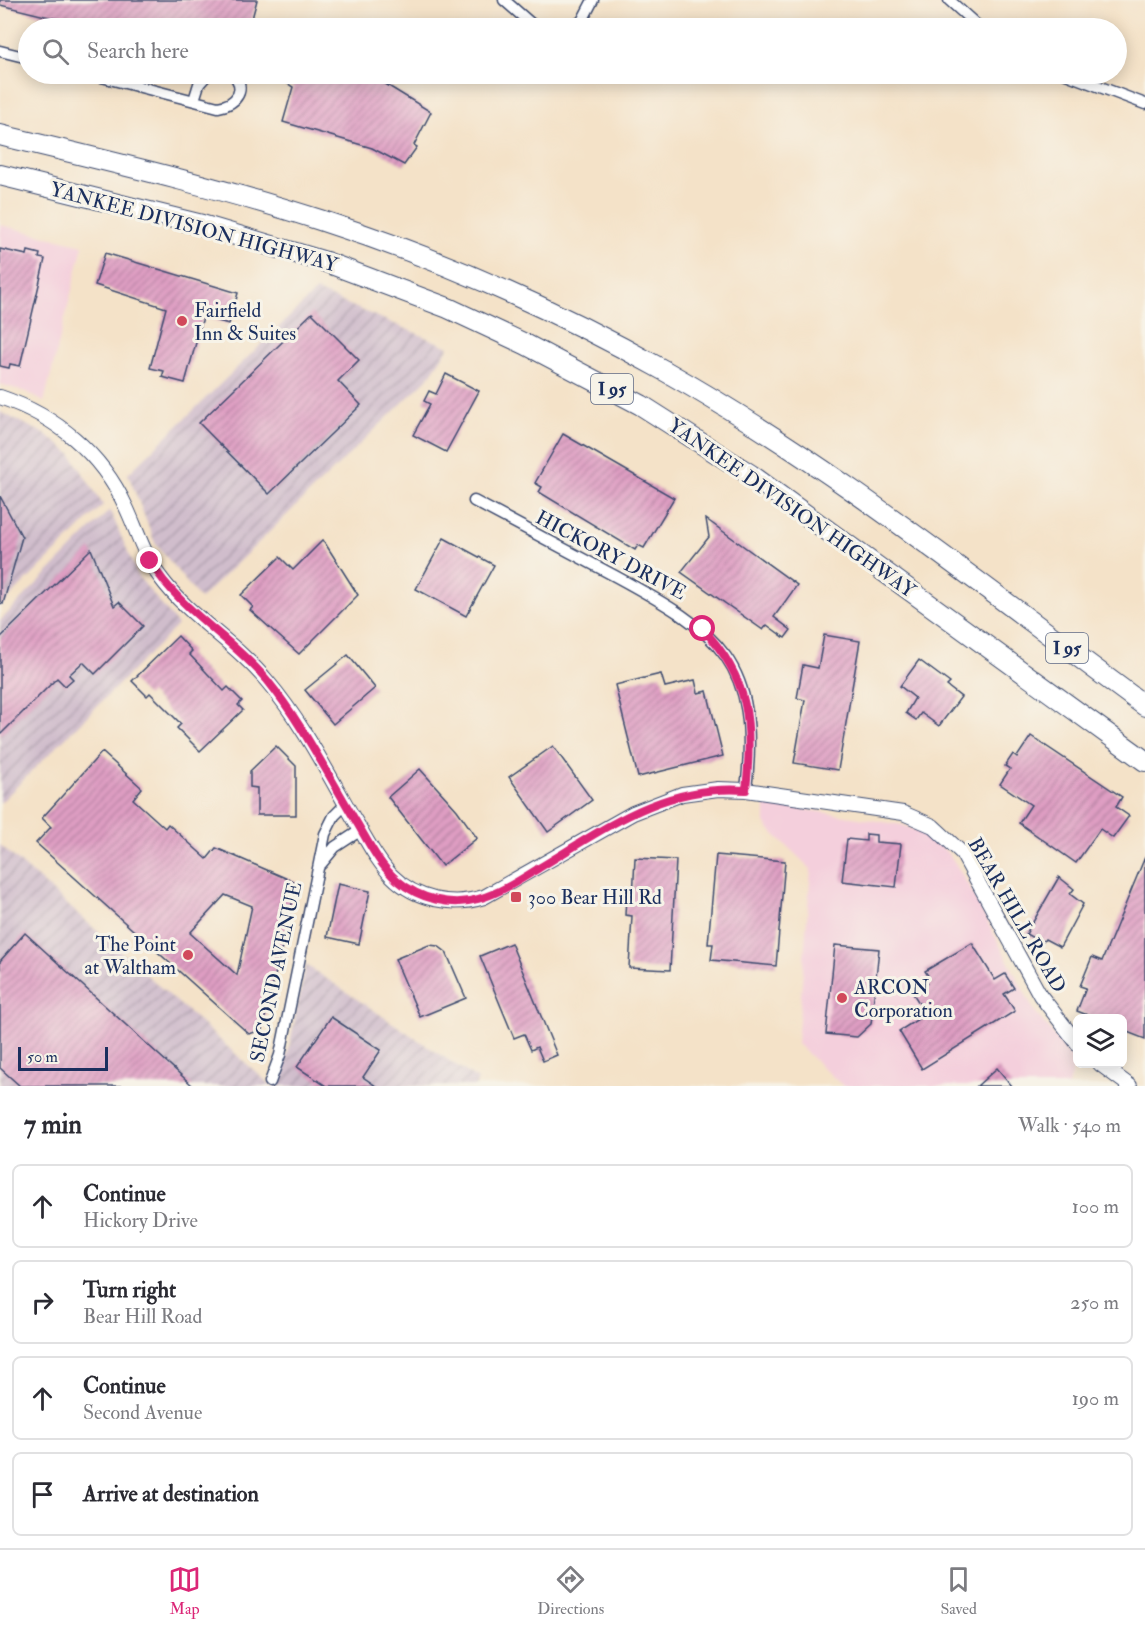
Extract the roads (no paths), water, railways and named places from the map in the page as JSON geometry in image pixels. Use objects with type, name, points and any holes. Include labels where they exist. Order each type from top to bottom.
[{"type":"highway","name":"YANKEE DIVISION HIGHWAY","points":[[0,135],[206,186],[322,220],[468,275],[589,331],[684,382],[776,439],[1145,706]]},
{"type":"highway","name":"YANKEE DIVISION HIGHWAY","points":[[0,175],[202,225],[326,262],[448,308],[564,363],[641,405],[751,475],[1145,761]]},
{"type":"street","points":[[504,0],[525,18]]},
{"type":"street","points":[[584,18],[593,0]]},
{"type":"street","points":[[949,0],[969,18]]},
{"type":"street","points":[[0,51],[18,56]]},
{"type":"street","points":[[130,84],[218,107],[234,102],[239,95],[238,84]]},
{"type":"street","points":[[194,100],[199,84]]},
{"type":"street","points":[[1092,84],[1145,104]]},
{"type":"street","points":[[0,397],[53,422],[95,459],[117,488],[158,574],[183,603],[238,649],[267,681],[299,725],[361,830]]},
{"type":"street","name":"HICKORY DRIVE","points":[[474,501],[673,608],[708,635],[734,669],[745,702],[750,734],[746,790]]},
{"type":"street","name":"BEAR HILL ROAD","points":[[361,830],[383,866],[402,884],[432,898],[464,902],[498,891],[621,820],[661,800],[703,790],[746,790],[897,812],[922,820],[943,834],[965,858],[1040,995],[1073,1039]]},
{"type":"street","name":"SECOND AVENUE","points":[[270,1082],[280,1054],[328,827],[346,804]]},
{"type":"street","name":"SECOND AVENUE","points":[[318,869],[334,847],[361,830]]},
{"type":"street","points":[[1105,1068],[1130,1086]]},
{"type":"place","name":"Fairfield Inn & Suites","points":[[182,321]]},
{"type":"place","name":"300 Bear Hill Rd","points":[[516,897]]},
{"type":"place","name":"The Point at Waltham","points":[[188,955]]},
{"type":"place","name":"ARCON Corporation","points":[[842,998]]}]
